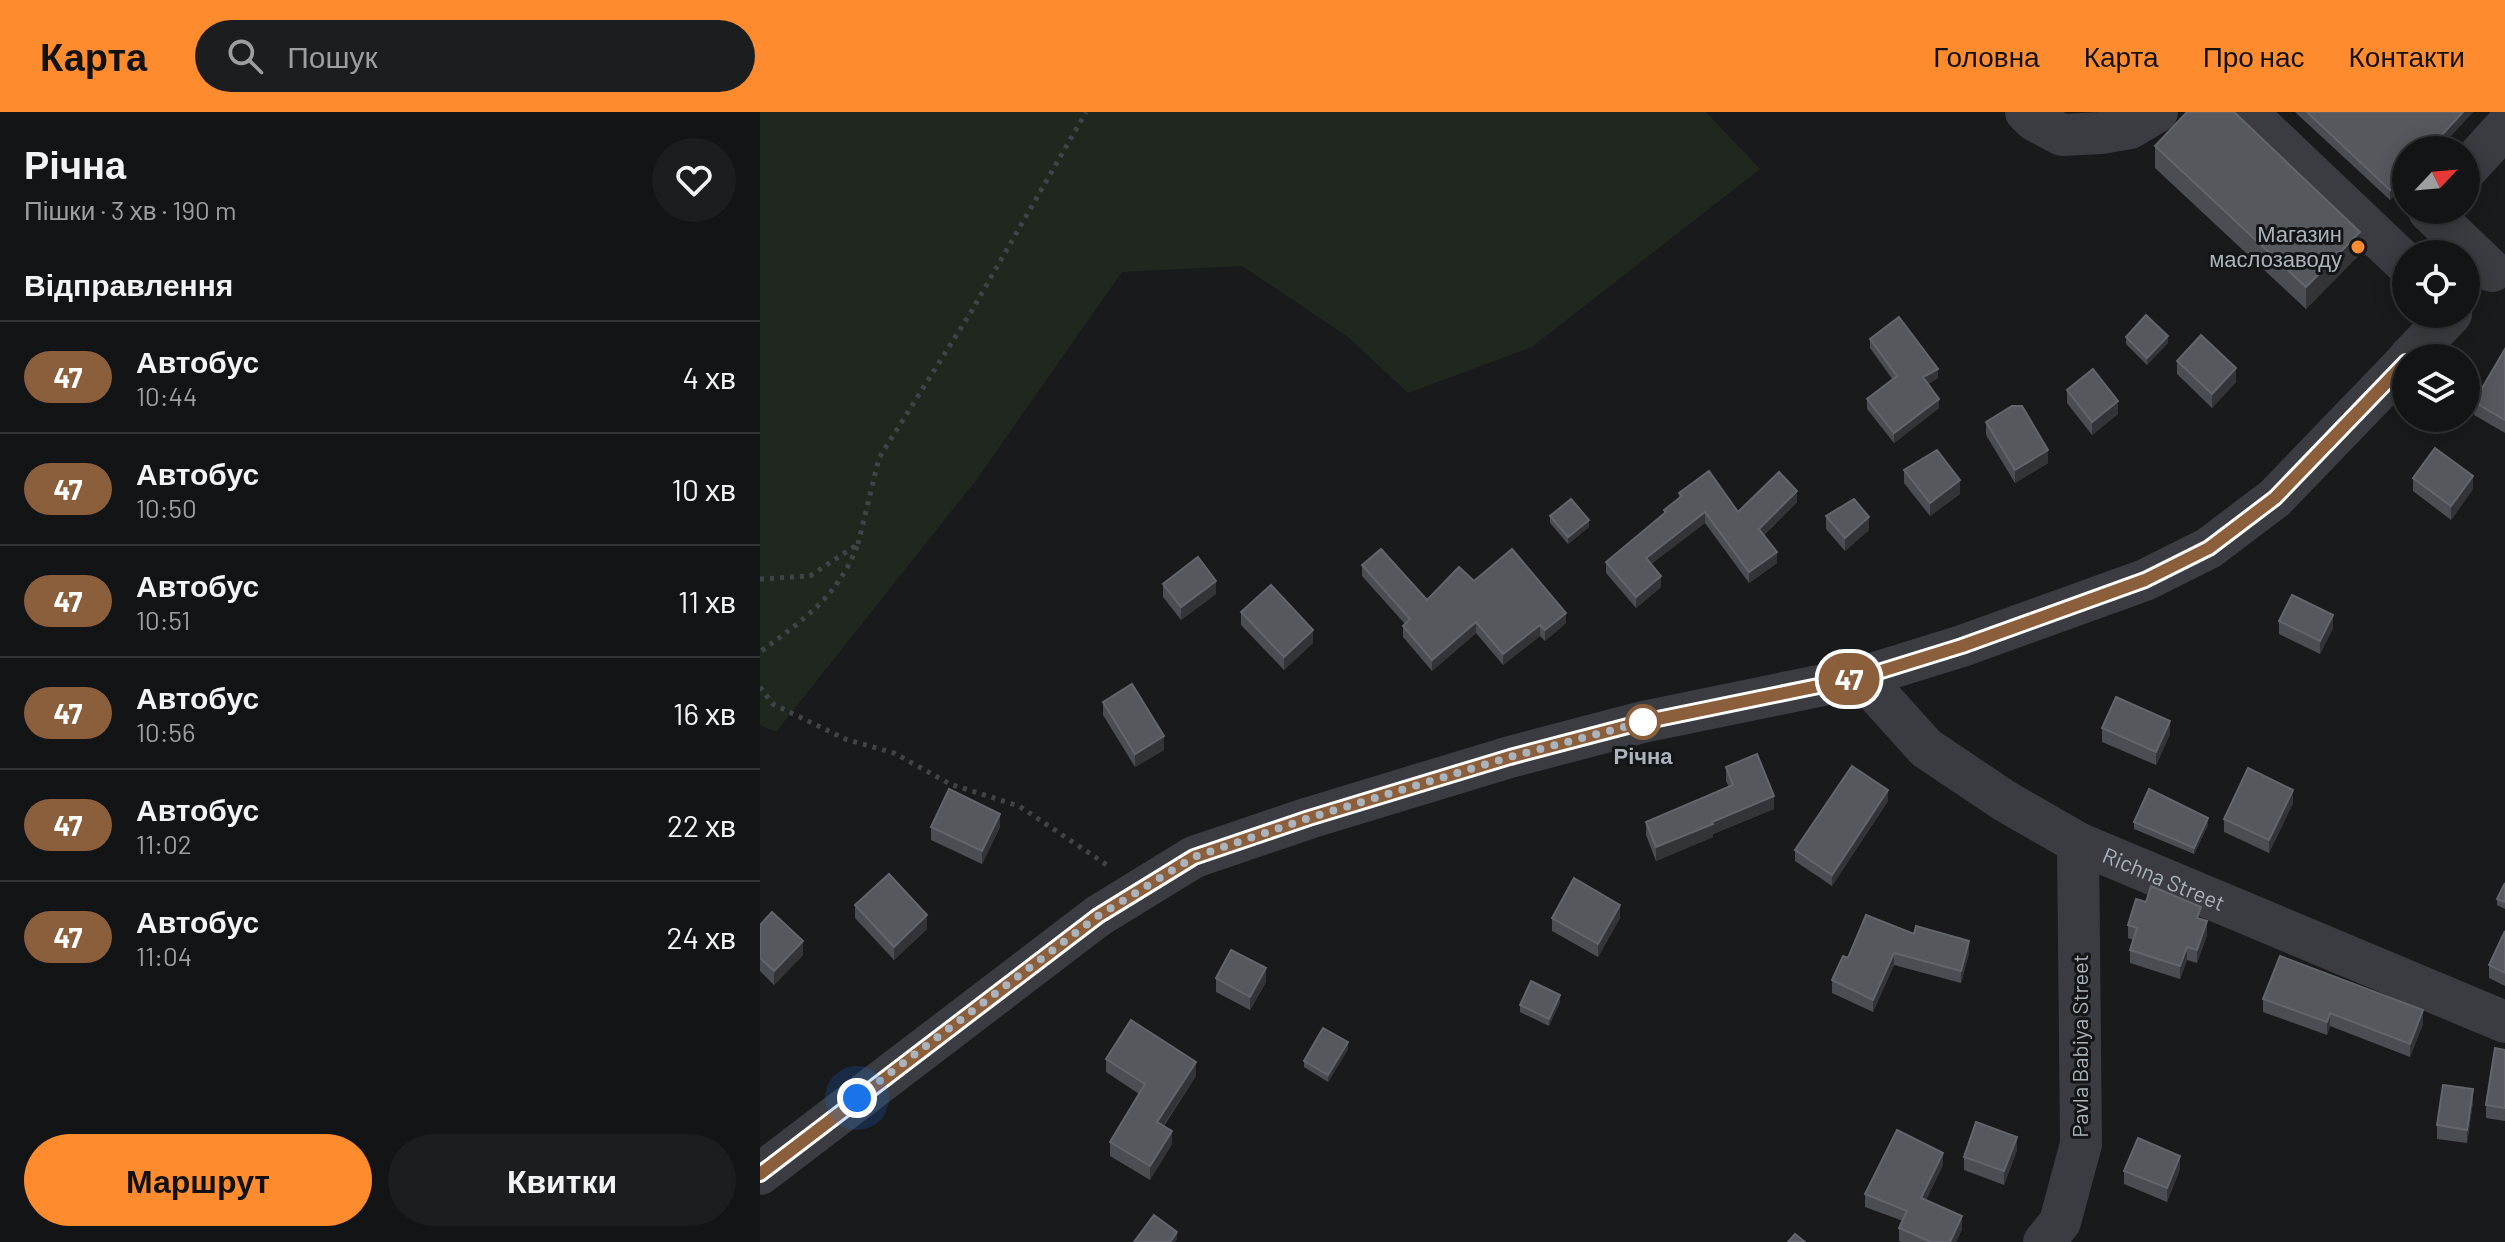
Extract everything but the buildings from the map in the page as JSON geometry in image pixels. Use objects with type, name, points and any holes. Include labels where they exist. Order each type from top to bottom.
[{"type":"street","points":[[2026,112],[2034,120],[2062,135],[2130,128],[2157,112]]},
{"type":"street","points":[[2246,112],[2392,251]]},
{"type":"street","points":[[2480,155],[2505,127]]},
{"type":"street","points":[[2442,224],[2488,276]]},
{"type":"street","points":[[2423,344],[2438,328]]},
{"type":"street","points":[[760,1174],[1098,916],[1194,857],[1309,818],[1524,753],[1643,722],[1862,677],[1962,646],[2145,580],[2209,548],[2275,498],[2392,377]]},
{"type":"street","name":"Richna Street","points":[[1862,677],[1926,748],[2005,801],[2078,843],[2505,1022]]},
{"type":"street","name":"Pavla Babiya Street","points":[[2044,1242],[2060,1222],[2081,1144],[2078,843]]},
{"type":"path","points":[[760,652],[821,606],[851,565],[879,458],[971,312],[1086,112]]},
{"type":"path","points":[[760,579],[810,576],[858,544]]},
{"type":"path","points":[[760,687],[773,704],[845,739],[894,753],[950,784],[1019,806],[1118,873]]},
{"type":"shaded area","points":[[760,112],[1706,112],[1760,169],[1532,347],[1408,393],[1348,337],[1242,266],[1122,272],[977,479],[776,732],[760,725]]},
{"type":"bus line","name":"47","points":[[760,1174],[1098,916],[1194,857],[1309,818],[1510,757],[1643,722],[1862,677],[1962,646],[2145,580],[2209,548],[2275,498],[2392,377]]},
{"type":"place","name":"Магазин маслозаводу","points":[[2358,247]]},
{"type":"place","name":"Річна","points":[[1643,722]]},
{"type":"route","points":[[857,1098],[1098,916],[1194,857],[1309,818],[1510,757],[1643,722]]}]
